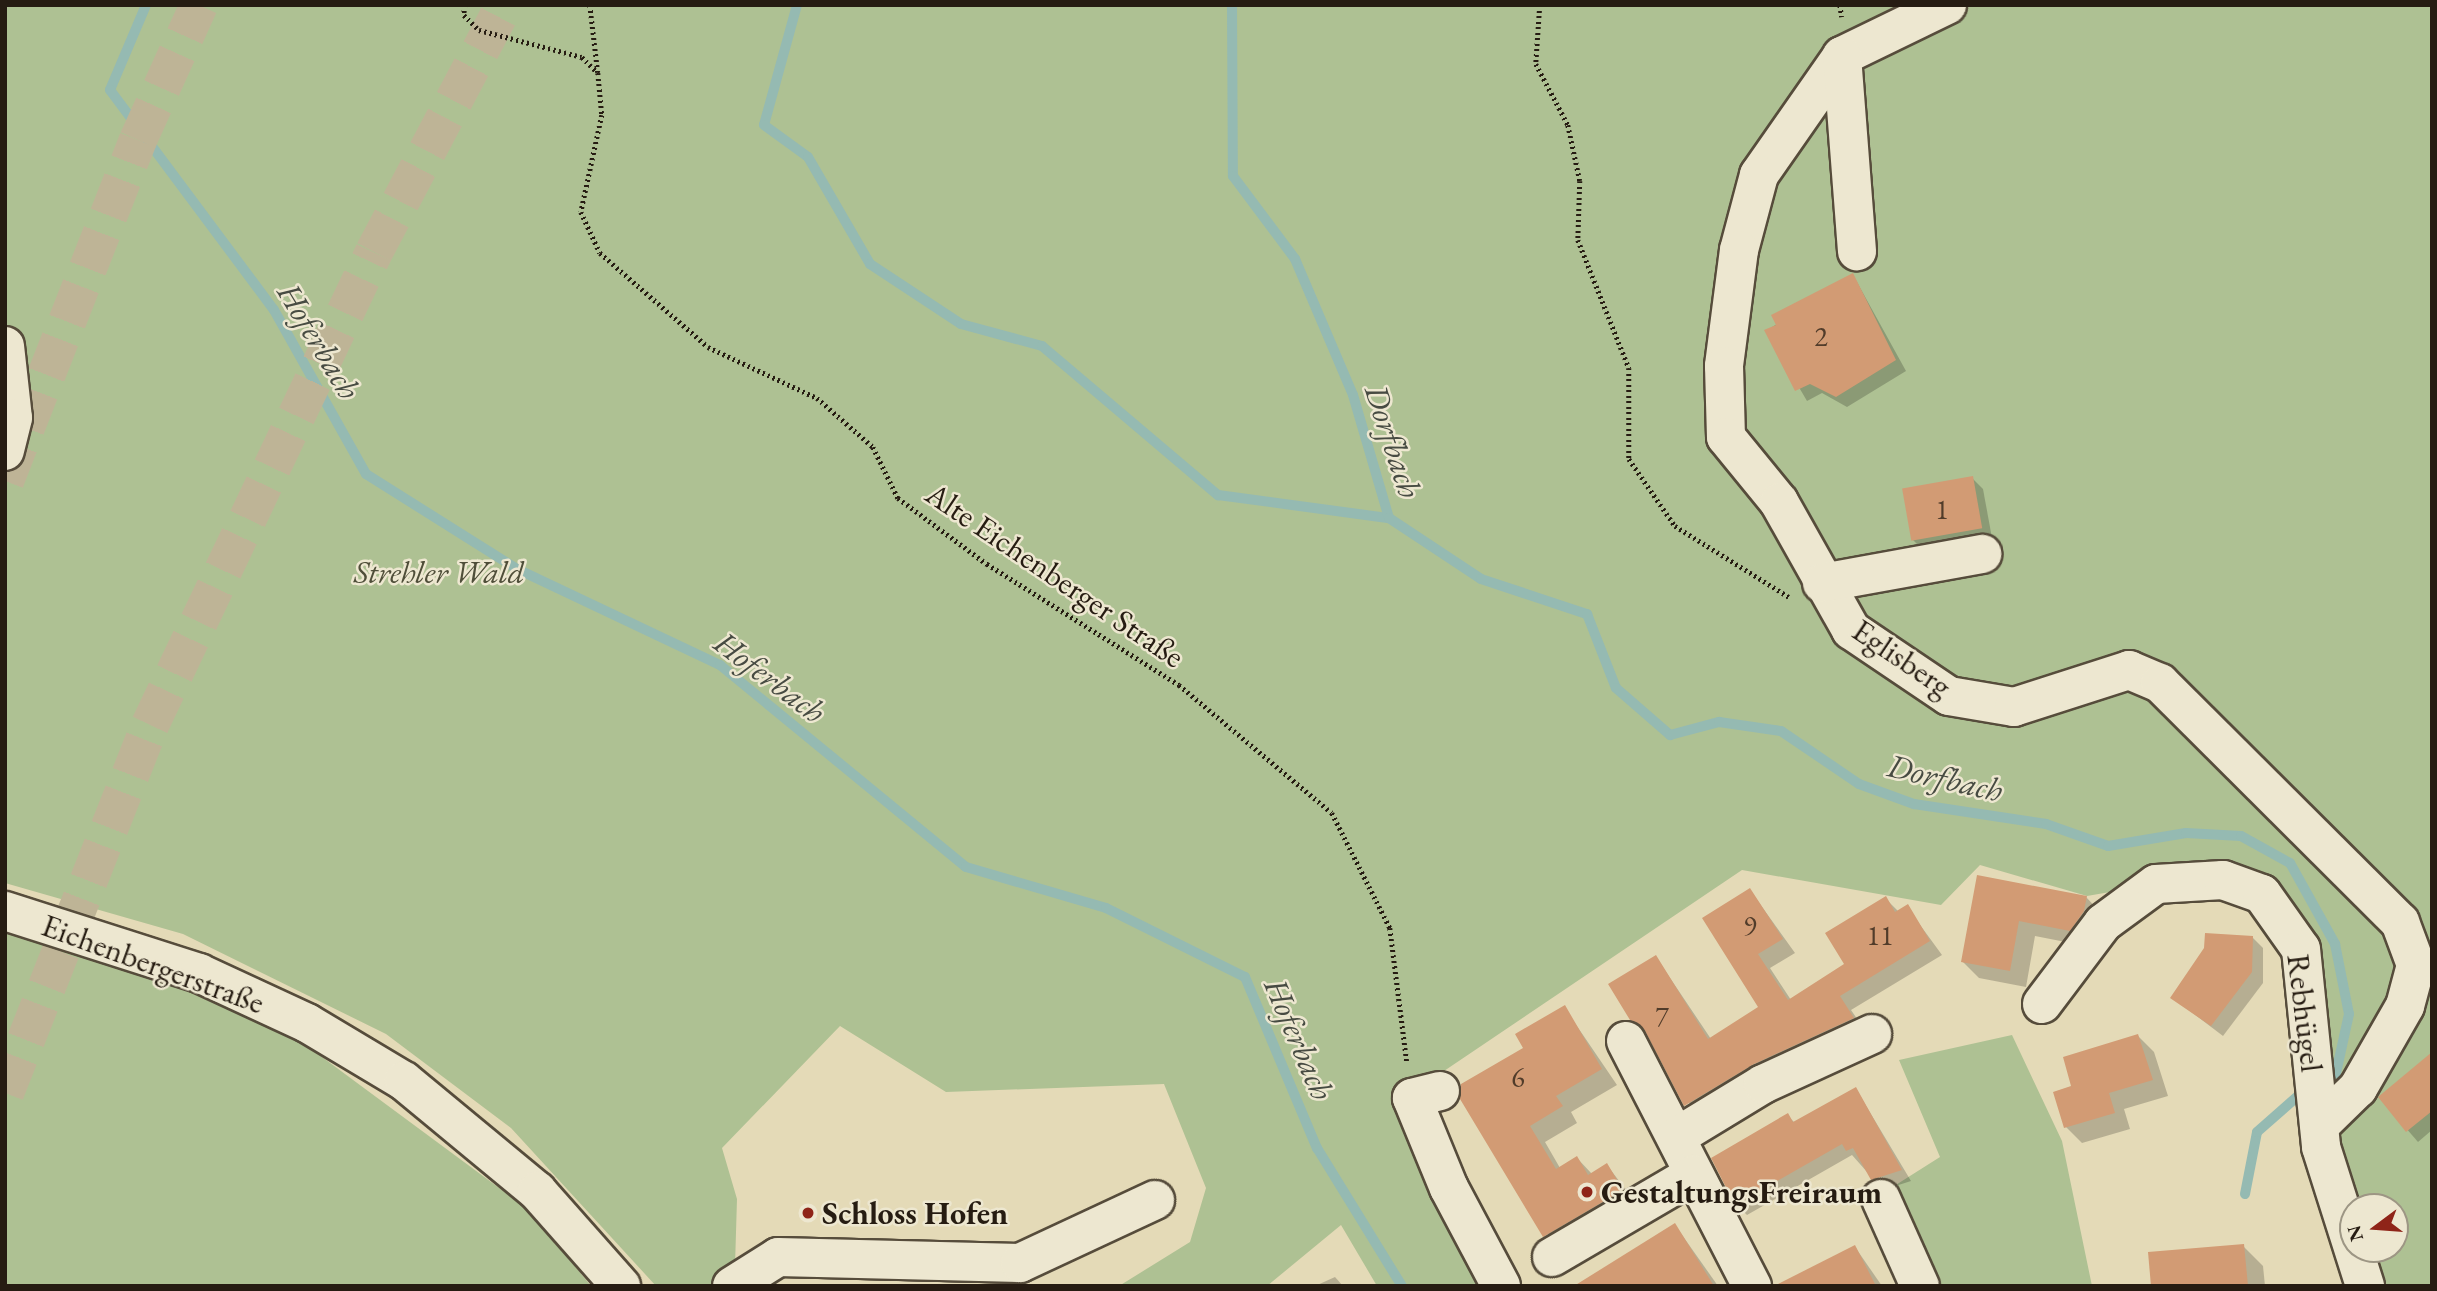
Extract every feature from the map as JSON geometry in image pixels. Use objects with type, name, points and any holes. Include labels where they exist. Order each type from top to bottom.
[{"type":"street","name":"Eglisberg","points":[[1947,5],[1842,56],[1759,175],[1739,250],[1724,366],[1726,437],[1779,502],[1808,591],[1851,631],[1949,696],[2014,706],[2129,670],[2160,683],[2400,922],[2416,965],[2405,1006],[2358,1088],[2316,1096]]},
{"type":"street","points":[[1842,56],[1857,251]]},
{"type":"street","points":[[5,346],[13,418],[5,451]]},
{"type":"street","points":[[1808,591],[1982,554]]},
{"type":"street","name":"Rebhügel","points":[[2042,1004],[2103,923],[2157,884],[2223,880],[2262,894],[2301,949],[2316,1096],[2365,1286]]},
{"type":"street","name":"Eichenbergerstraße","points":[[5,911],[199,973],[307,1023],[404,1081],[537,1191],[621,1286]]},
{"type":"street","points":[[1675,1137],[1763,1084],[1871,1034]]},
{"type":"street","points":[[1626,1041],[1752,1286]]},
{"type":"street","points":[[1426,1094],[1449,1188],[1501,1286]]},
{"type":"street","points":[[1552,1257],[1694,1174]]},
{"type":"street","points":[[1881,1199],[1920,1286]]},
{"type":"street","points":[[732,1286],[778,1257],[1020,1263],[1155,1200]]},
{"type":"path","points":[[465,5],[464,15],[479,30],[582,57],[598,73]]},
{"type":"path","name":"Alte Eichenberger Straße","points":[[590,5],[602,116],[581,212],[600,253],[708,347],[817,398],[873,447],[898,498],[987,564],[1179,685],[1332,813],[1390,928],[1426,1094]]},
{"type":"path","points":[[1540,5],[1536,64],[1568,125],[1580,181],[1578,240],[1629,368],[1629,459],[1675,526],[1808,591]]},
{"type":"green space","name":"Strehler Wald","points":[[5,5],[2432,5],[2432,1286],[2376,1286],[2368,1263],[2409,1263],[2409,1193],[2350,1193],[2310,999],[2262,894],[2156,884],[2087,896],[1980,865],[1941,905],[1742,870],[1404,1098],[1495,1286],[1377,1286],[1341,1225],[1267,1286],[1119,1286],[1190,1242],[1206,1188],[1164,1084],[946,1092],[840,1026],[722,1148],[737,1199],[735,1266],[711,1286],[656,1286],[511,1128],[386,1034],[183,934],[5,883]]},
{"type":"green space","points":[[5,928],[115,957],[272,1020],[529,1210],[591,1286],[5,1286]]},
{"type":"green space","points":[[2012,1035],[2062,1141],[2092,1286],[1931,1286],[1891,1188],[1940,1157],[1899,1060]]},
{"type":"building","points":[[1853,273],[1896,360],[1836,397],[1810,384],[1795,391],[1764,330],[1776,325],[1771,315]]},
{"type":"building","points":[[1973,476],[1982,528],[1911,541],[1902,489]]},
{"type":"building","points":[[1977,875],[2087,896],[2084,911],[2070,931],[2019,921],[2010,971],[1961,962]]},
{"type":"building","points":[[1750,888],[1783,939],[1758,954],[1788,1000],[1844,964],[1825,933],[1886,896],[1895,912],[1908,904],[1930,941],[1840,996],[1854,1018],[1754,1064],[1684,1106],[1645,1031],[1630,1020],[1608,984],[1656,955],[1708,1039],[1758,1007],[1702,918]]},
{"type":"building","points":[[2205,933],[2253,936],[2252,972],[2211,1026],[2170,998],[2204,948]]},
{"type":"building","points":[[1565,1005],[1602,1069],[1556,1096],[1563,1106],[1530,1126],[1556,1169],[1577,1156],[1588,1175],[1607,1163],[1623,1190],[1543,1237],[1460,1099],[1461,1084],[1523,1048],[1515,1034]]},
{"type":"building","points":[[2138,1034],[2153,1080],[2109,1093],[2115,1113],[2064,1128],[2053,1092],[2071,1086],[2063,1057]]},
{"type":"building","points":[[2432,1052],[2432,1111],[2406,1132],[2378,1097]]},
{"type":"building","points":[[1856,1087],[1902,1170],[1871,1180],[1853,1148],[1846,1151],[1842,1144],[1735,1205],[1711,1158],[1788,1113],[1793,1122]]},
{"type":"building","points":[[1675,1223],[1714,1286],[1574,1286]]},
{"type":"building","points":[[2244,1244],[2248,1286],[2151,1286],[2148,1252]]},
{"type":"building","points":[[1855,1245],[1876,1286],[1774,1286]]},
{"type":"waterway","name":"Hoferbach","points":[[146,5],[110,90],[274,310],[366,474],[517,569],[720,665],[966,867],[1106,908],[1245,977],[1317,1148],[1402,1286]]},
{"type":"waterway","points":[[797,5],[764,125],[808,157],[870,264],[961,324],[1042,346],[1218,495],[1389,518]]},
{"type":"waterway","name":"Dorfbach","points":[[1232,5],[1233,176],[1295,259],[1353,395],[1389,518],[1481,579],[1587,614],[1616,688],[1670,735],[1719,722],[1781,731],[1859,784],[1914,804],[2046,824],[2108,846],[2186,833],[2241,836],[2290,863],[2335,944],[2349,1014],[2336,1073],[2322,1080]]},
{"type":"waterway","name":"Dorfbach","points":[[2245,1194],[2257,1132],[2306,1089]]},
{"type":"tunnel","points":[[5,481],[138,140],[199,5]]},
{"type":"tunnel","points":[[5,1093],[150,725],[374,252],[504,5]]},
{"type":"place","name":"GestaltungsFreiraum","points":[[1587,1192]]},
{"type":"place","name":"Schloss Hofen","points":[[808,1213]]}]
